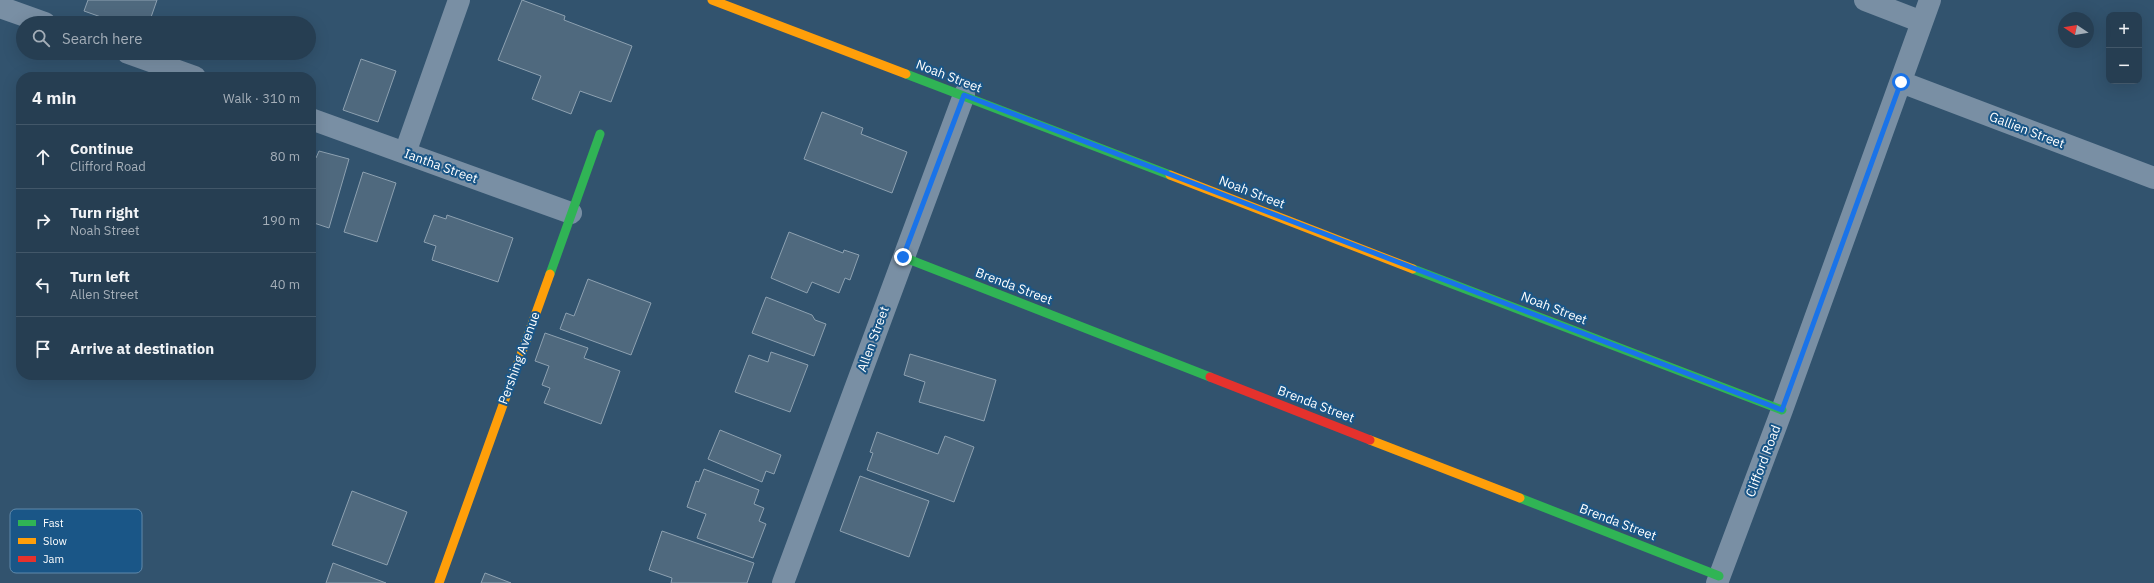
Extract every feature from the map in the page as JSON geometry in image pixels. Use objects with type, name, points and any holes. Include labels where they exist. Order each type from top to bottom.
[{"type":"street","points":[[405,153],[459,0]]},
{"type":"street","name":"Noah Street","points":[[712,0],[964,95],[1782,410]]},
{"type":"street","points":[[1864,0],[1922,22]]},
{"type":"street","name":"Clifford Road","points":[[1718,580],[1782,410],[1930,0]]},
{"type":"street","points":[[0,7],[25,16]]},
{"type":"street","points":[[148,60],[181,72]]},
{"type":"street","name":"Gallien Street","points":[[1901,82],[2154,178]]},
{"type":"street","name":"Allen Street","points":[[783,583],[964,95]]},
{"type":"street","name":"Iantha Street","points":[[316,121],[571,213]]},
{"type":"street","name":"Pershing Avenue","points":[[439,583],[600,134]]},
{"type":"street","name":"Brenda Street","points":[[903,257],[1718,580]]},
{"type":"building","points":[[88,0],[157,0],[151,16],[98,16],[84,11]]},
{"type":"building","points":[[522,0],[565,16],[564,20],[632,46],[611,102],[580,91],[571,114],[532,99],[541,76],[498,60]]},
{"type":"building","points":[[361,59],[396,71],[378,122],[343,110]]},
{"type":"building","points":[[822,112],[863,128],[861,134],[907,152],[892,193],[804,159]]},
{"type":"building","points":[[319,151],[349,159],[329,228],[316,224],[316,158]]},
{"type":"building","points":[[363,172],[396,183],[377,242],[344,232]]},
{"type":"building","points":[[434,215],[446,219],[447,215],[513,238],[498,282],[432,260],[436,246],[424,242]]},
{"type":"building","points":[[789,232],[843,253],[844,250],[859,255],[850,280],[845,278],[839,293],[812,282],[807,293],[771,278]]},
{"type":"building","points":[[588,279],[651,303],[631,355],[560,329],[566,313],[574,316]]},
{"type":"building","points":[[766,297],[812,315],[815,320],[826,324],[814,356],[752,333]]},
{"type":"building","points":[[545,333],[588,348],[584,358],[620,371],[601,424],[544,403],[550,388],[542,385],[549,366],[535,361]]},
{"type":"building","points":[[771,352],[808,365],[790,412],[735,392],[749,355],[768,362]]},
{"type":"building","points":[[910,354],[996,380],[984,421],[919,402],[925,382],[904,375]]},
{"type":"building","points":[[720,430],[781,455],[774,474],[766,471],[762,482],[708,459]]},
{"type":"building","points":[[877,432],[938,454],[945,436],[974,447],[954,502],[867,470],[873,453],[870,452]]},
{"type":"building","points":[[704,469],[759,490],[754,504],[764,508],[759,521],[766,524],[753,558],[697,538],[706,514],[687,507],[696,481],[699,482]]},
{"type":"building","points":[[860,476],[929,501],[909,557],[840,531]]},
{"type":"building","points":[[352,491],[407,512],[387,565],[332,545]]},
{"type":"building","points":[[662,531],[754,563],[747,583],[671,583],[672,578],[649,570]]},
{"type":"building","points":[[333,563],[386,583],[326,583]]},
{"type":"building","points":[[485,573],[511,583],[481,583]]},
{"type":"traffic: fast","points":[[906,74],[1170,175]]},
{"type":"traffic: fast","points":[[550,274],[600,134]]},
{"type":"traffic: fast","points":[[903,257],[1210,377]]},
{"type":"traffic: fast","points":[[1413,269],[1782,410]]},
{"type":"traffic: fast","points":[[1520,498],[1719,576]]},
{"type":"traffic: slow","points":[[712,0],[906,74]]},
{"type":"traffic: slow","points":[[1170,175],[1413,269]]},
{"type":"traffic: slow","points":[[439,583],[550,274]]},
{"type":"traffic: slow","points":[[1370,440],[1520,498]]},
{"type":"traffic: jam","points":[[1210,377],[1370,440]]},
{"type":"route","points":[[903,257],[964,95],[1782,410],[1901,82]]}]
